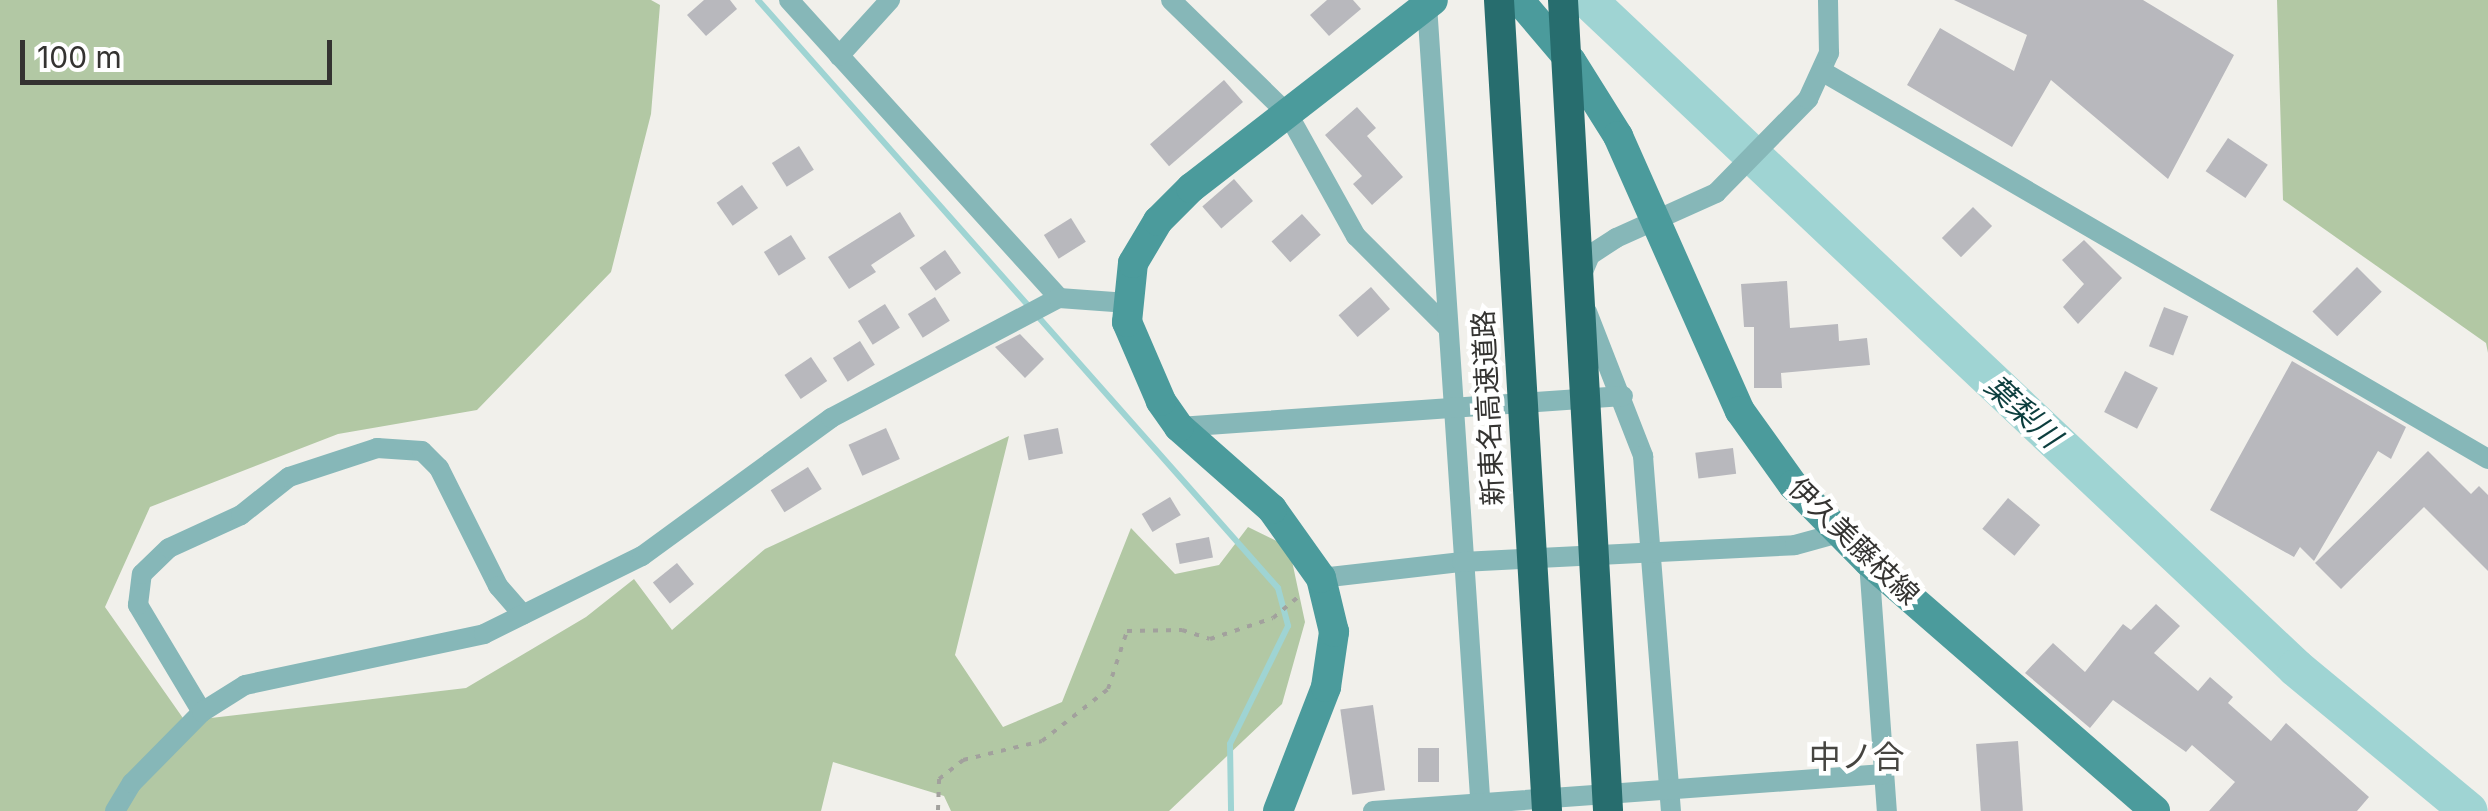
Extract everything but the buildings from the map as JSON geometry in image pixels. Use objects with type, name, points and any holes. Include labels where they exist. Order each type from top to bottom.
[{"type":"highway","name":"新東名高速道路","points":[[1499,0],[1547,811]]},
{"type":"highway","points":[[1563,0],[1608,811]]},
{"type":"main road","name":"伊久美藤枝線","points":[[1518,0],[1572,61],[1618,136],[1740,411],[1793,485],[1869,562],[2155,811]]},
{"type":"main road","points":[[1278,811],[1326,687],[1334,632],[1321,578],[1272,509],[1180,426],[1137,351],[1128,303],[1133,264],[1158,221],[1430,3]]},
{"type":"street","points":[[789,0],[1059,298]]},
{"type":"street","points":[[839,56],[890,0]]},
{"type":"street","points":[[1171,0],[1288,114],[1356,236],[1447,327]]},
{"type":"street","points":[[1671,800],[1654,549],[1643,456],[1623,396],[1591,326],[1582,274],[1590,254],[1659,224],[1733,177],[1787,120],[1825,73],[1828,0]]},
{"type":"street","points":[[1430,3],[1447,327],[1480,808]]},
{"type":"street","points":[[1825,73],[2488,459]]},
{"type":"street","points":[[116,811],[132,783],[202,712],[245,685],[284,672],[484,634],[642,556],[831,418],[1059,298],[1128,303]]},
{"type":"street","points":[[1180,426],[1623,396]]},
{"type":"street","points":[[202,712],[138,604],[142,574],[169,548],[241,514],[288,477],[377,448],[422,451],[439,468],[498,586],[523,614]]},
{"type":"street","points":[[1321,578],[1462,562],[1654,549],[1795,545],[1839,533]]},
{"type":"street","points":[[1869,562],[1887,811]]},
{"type":"street","points":[[1373,811],[1671,800],[1884,774]]},
{"type":"path","points":[[938,810],[938,778],[963,760],[1042,740],[1108,689],[1127,631],[1182,630],[1210,640],[1273,618],[1321,578]]},
{"type":"green space","points":[[0,0],[651,0],[660,5],[651,114],[611,272],[477,410],[338,434],[150,507],[105,607],[185,721],[466,688],[586,617],[634,579],[672,630],[765,549],[1009,436],[955,655],[1003,727],[1062,702],[1131,528],[1175,574],[1219,565],[1248,527],[1289,547],[1305,622],[1282,704],[1169,811],[951,811],[944,796],[833,762],[821,811],[0,811]]},
{"type":"green space","points":[[2277,0],[2488,0],[2488,353],[2486,343],[2283,200]]},
{"type":"waterway","points":[[758,0],[1278,588],[1288,626],[1230,744],[1231,811]]},
{"type":"waterway","name":"葉梨川","points":[[1588,0],[2296,668],[2469,811]]},
{"type":"district","name":"中ノ合","points":[[1857,757]]}]
